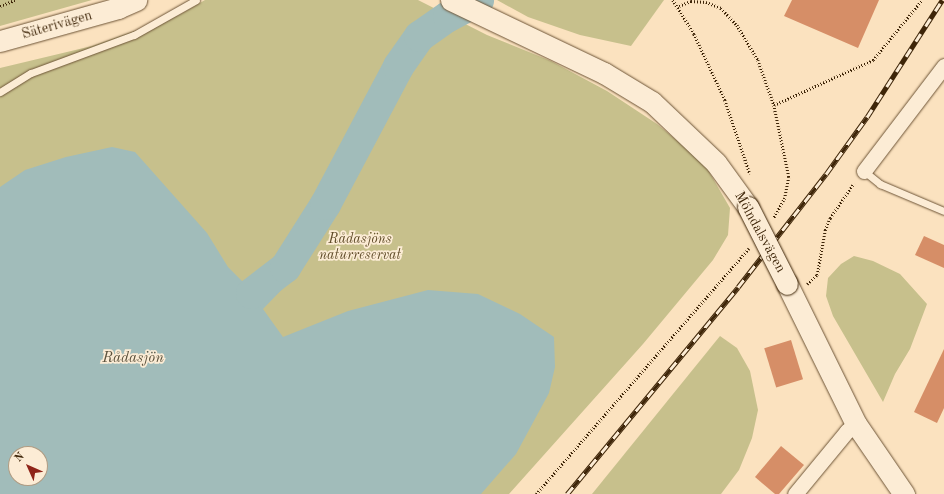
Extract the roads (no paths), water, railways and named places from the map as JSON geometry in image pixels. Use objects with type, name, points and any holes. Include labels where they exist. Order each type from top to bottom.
[{"type":"street","name":"Säterivägen","points":[[0,41],[118,8],[136,0]]},
{"type":"street","name":"Mölndalsvägen","points":[[451,0],[604,73],[652,102],[716,163],[748,207],[795,285],[856,424],[904,494]]},
{"type":"street","points":[[864,171],[944,66]]},
{"type":"street","points":[[795,494],[847,431],[856,424]]},
{"type":"lane","points":[[0,92],[31,73],[134,35],[196,0]]},
{"type":"lane","points":[[864,171],[880,184],[944,211]]},
{"type":"water","name":"Rådasjön","points":[[112,147],[135,152],[207,233],[228,267],[244,283],[278,259],[295,276],[263,309],[283,337],[348,311],[428,290],[478,294],[520,314],[554,337],[555,367],[549,393],[516,454],[481,494],[0,494],[0,187],[25,170],[66,157]]},
{"type":"waterway","points":[[251,293],[285,267],[325,204],[398,66],[419,36],[448,16],[478,0]]},
{"type":"railway","points":[[567,494],[738,287],[826,174],[867,117],[942,0]]},
{"type":"park label","name":"Rådasjöns naturreservat","points":[[360,248]]}]
